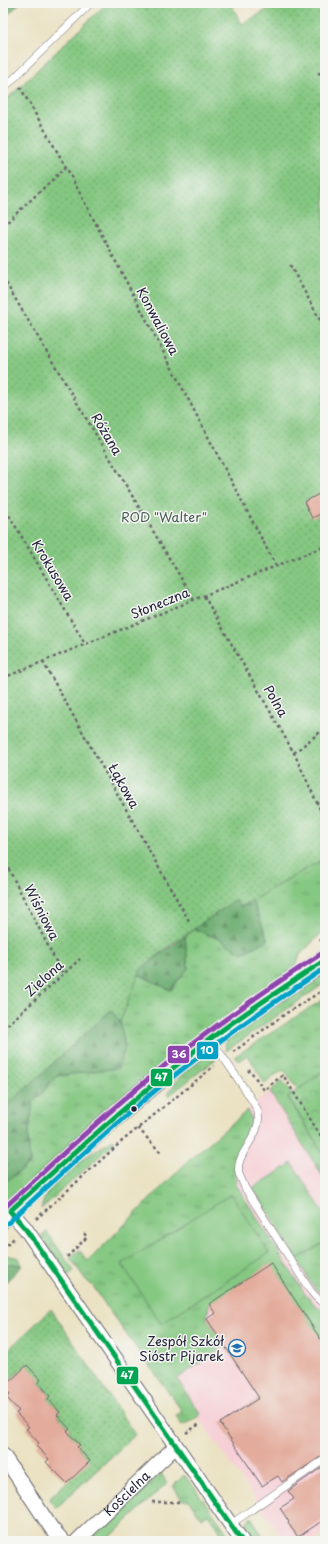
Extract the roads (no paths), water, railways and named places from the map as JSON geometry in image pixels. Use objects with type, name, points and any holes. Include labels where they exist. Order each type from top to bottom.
[{"type":"street","points":[[242,1541],[29,1234],[7,1214],[132,1103],[210,1039],[325,960]]},
{"type":"street","name":"Kościelna","points":[[77,1541],[176,1446]]},
{"type":"street","points":[[3,1455],[52,1529],[63,1541]]},
{"type":"lane","points":[[3,89],[91,3]]},
{"type":"lane","points":[[210,1039],[241,1083],[258,1112],[259,1120],[257,1131],[244,1151],[239,1164],[239,1173],[245,1188],[312,1293],[320,1302],[325,1304]]},
{"type":"lane","points":[[230,1524],[325,1459]]},
{"type":"place","name":"Zespół Szkół Sióstr Pijarek","points":[[237,1348]]},
{"type":"park label","name":"ROD \"Walter\"","points":[[164,517]]}]
